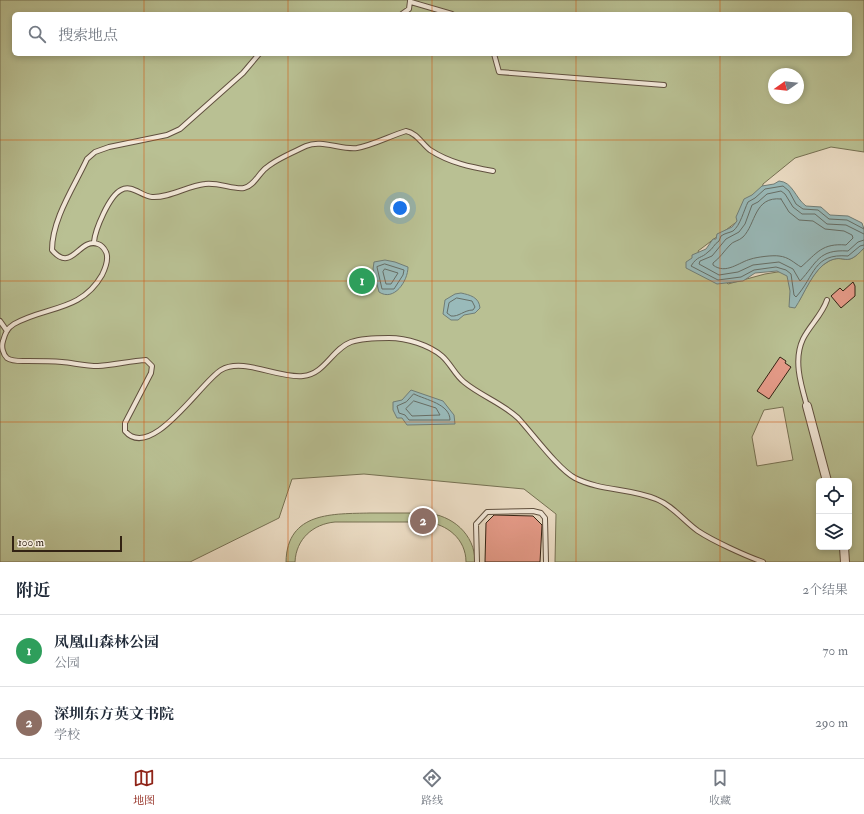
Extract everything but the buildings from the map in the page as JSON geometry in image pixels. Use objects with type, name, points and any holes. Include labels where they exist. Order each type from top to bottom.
[{"type":"street","points":[[807,406],[826,478]]},
{"type":"street","points":[[844,550],[846,562]]},
{"type":"lane","points":[[405,12],[409,9],[410,1],[446,12]]},
{"type":"lane","points":[[257,56],[243,73],[180,128],[167,135],[109,147],[96,152],[87,159],[58,221],[52,241],[52,250],[57,257],[65,258],[75,256],[84,245],[94,242],[102,246],[107,253],[106,268],[97,284],[82,296],[64,307],[27,318],[13,325],[7,331],[2,344],[3,352],[8,358],[17,361],[60,362],[97,366],[146,360],[152,366],[151,373],[125,423],[125,431],[130,437],[139,439],[156,432],[175,418],[221,370],[230,367],[241,367],[287,376],[304,376],[318,371],[339,349],[351,342],[391,338],[419,343],[442,356],[464,382],[500,404],[517,418],[574,478],[594,485],[624,489],[657,499],[698,531],[763,562]]},
{"type":"lane","points":[[495,56],[499,72],[664,85]]},
{"type":"lane","points":[[94,242],[95,231],[116,193],[122,189],[130,188],[150,197],[204,184],[244,188],[251,184],[266,167],[308,145],[321,144],[346,148],[358,148],[406,131],[412,132],[430,149],[462,166],[493,171]]},
{"type":"lane","points":[[807,406],[799,370],[798,357],[803,340],[821,314],[827,300]]},
{"type":"lane","points":[[0,321],[7,331]]},
{"type":"lane","points":[[477,562],[476,524],[487,512],[533,511],[541,513],[545,518],[546,562]]},
{"type":"green space","points":[[0,0],[864,0],[864,152],[831,147],[795,158],[763,184],[759,205],[698,251],[708,271],[718,273],[728,284],[765,274],[790,270],[799,301],[819,268],[834,259],[853,258],[864,248],[864,562],[555,562],[556,514],[524,489],[364,474],[292,479],[279,518],[190,562],[0,562]],"holes":[[[783,407],[793,460],[757,466],[752,437],[764,410]]]},
{"type":"green space","points":[[426,513],[445,518],[460,528],[471,543],[475,562],[466,562],[463,546],[459,540],[448,529],[434,523],[335,522],[327,523],[313,529],[302,540],[296,554],[295,562],[286,562],[288,545],[294,533],[304,524],[315,519],[328,515],[342,514]]},
{"type":"water","points":[[779,181],[788,184],[806,206],[821,207],[830,215],[848,216],[862,223],[864,229],[864,248],[853,258],[835,259],[823,265],[814,276],[795,308],[789,307],[790,291],[787,276],[777,271],[755,273],[743,281],[717,284],[686,268],[686,262],[692,258],[692,255],[706,249],[713,239],[716,239],[717,234],[732,227],[737,221],[736,217],[744,199],[752,195],[762,186],[774,184]]},
{"type":"water","points":[[385,260],[408,267],[403,284],[395,292],[390,294],[379,292],[373,269],[374,262]]},
{"type":"water","points":[[461,293],[476,299],[480,308],[475,313],[464,315],[458,320],[451,320],[443,314],[445,300],[455,294]]},
{"type":"water","points":[[411,390],[443,401],[454,415],[455,424],[407,425],[402,418],[397,418],[393,410],[393,402],[402,400]]},
{"type":"place","name":"凤凰山森林公园","points":[[362,281]]},
{"type":"place","name":"深圳东方英文书院","points":[[423,521]]}]
